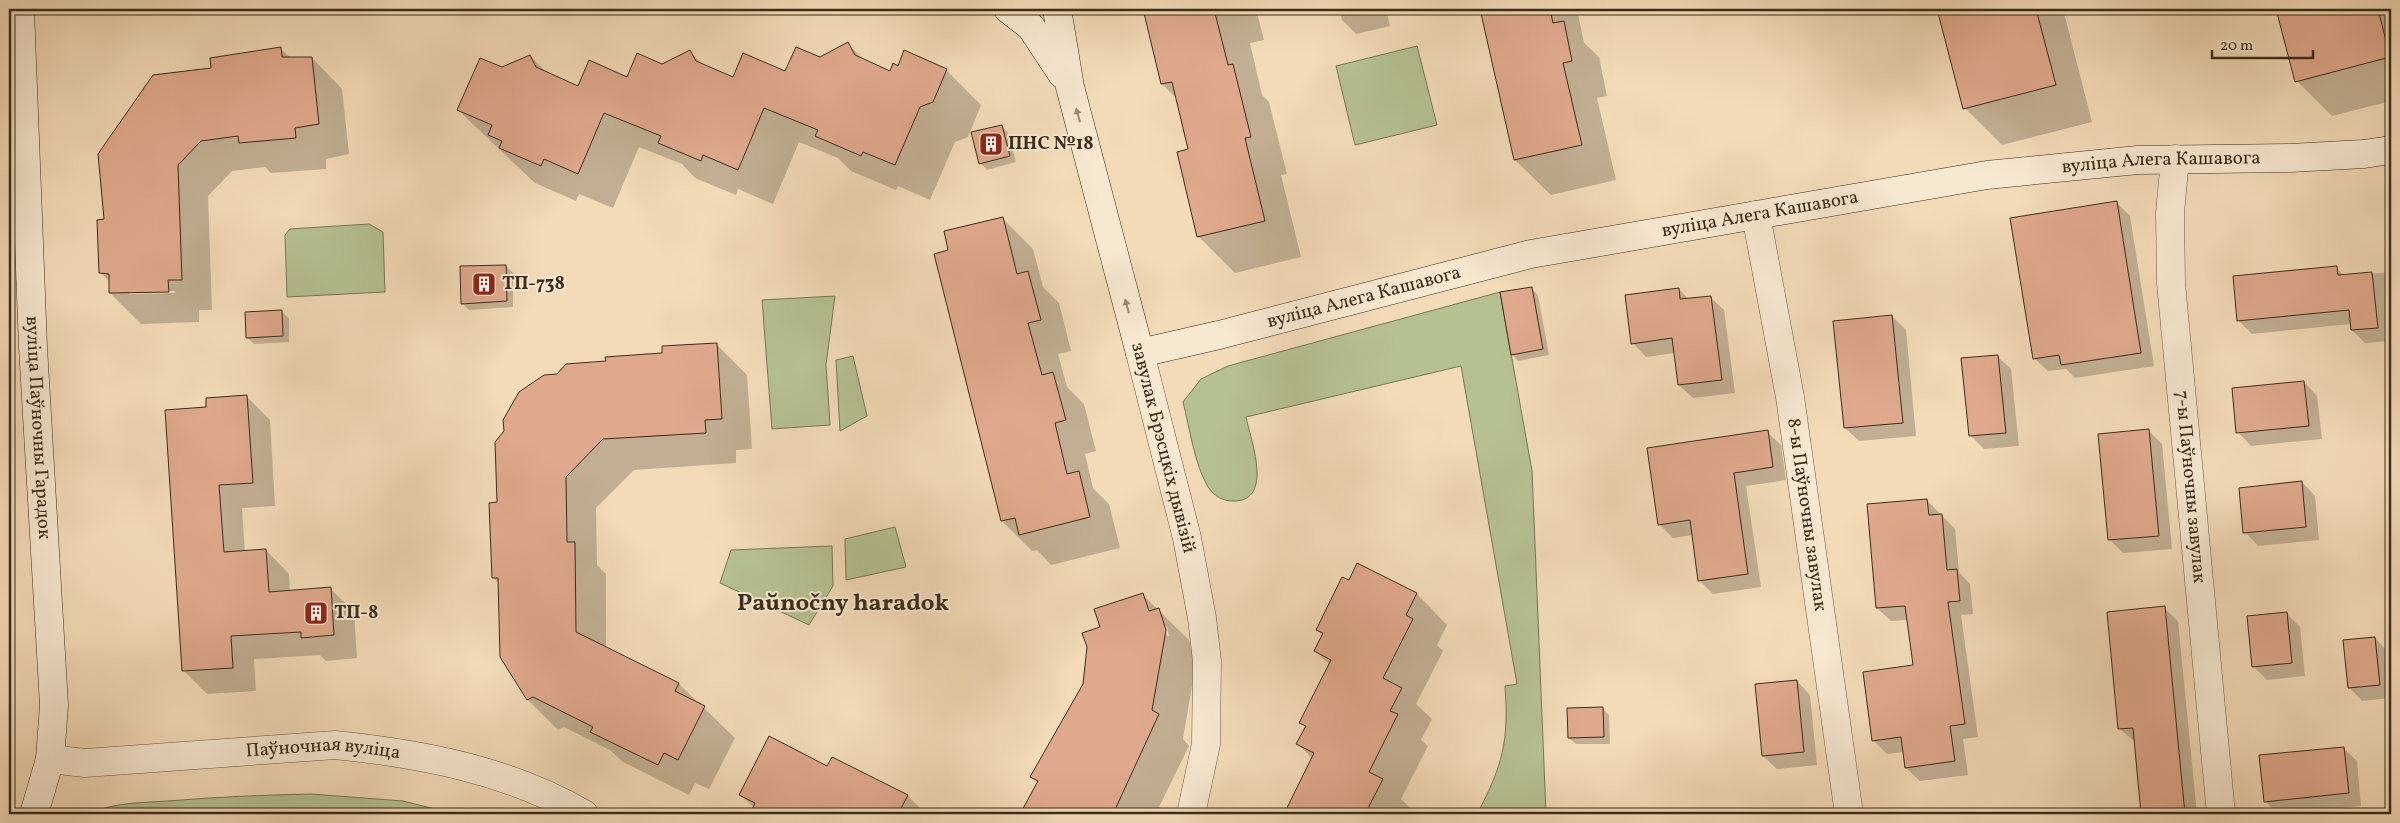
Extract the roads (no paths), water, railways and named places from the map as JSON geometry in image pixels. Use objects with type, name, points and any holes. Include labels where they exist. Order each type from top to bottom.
[{"type":"street","name":"вуліца Паўночны Гарадок","points":[[20,9],[33,347],[54,705],[50,758],[34,814]]},
{"type":"street","name":"завулак Брэсцкіх дывізій","points":[[1008,9],[1031,27],[1070,87]]},
{"type":"street","name":"завулак Брэсцкіх дывізій","points":[[1057,9],[1070,87],[1187,538],[1202,618],[1207,669],[1206,744],[1190,814]]},
{"type":"street","name":"вуліца Алега Кашавога","points":[[1140,353],[1219,335],[1531,254],[2019,170],[2175,159],[2290,158],[2364,154],[2391,150]]},
{"type":"street","name":"7-ы Паўночны завулак","points":[[2175,159],[2170,213],[2171,283],[2221,814]]},
{"type":"street","name":"8-ы Паўночны завулак","points":[[1756,215],[1790,397],[1848,814]]},
{"type":"street","name":"Паўночная вуліца","points":[[50,758],[85,763],[335,745],[416,755],[451,762],[496,775],[539,792],[584,814]]},
{"type":"place","name":"ПНС №18","points":[[991,144]]},
{"type":"place","name":"ТП-738","points":[[484,284]]},
{"type":"place","name":"ТП-8","points":[[316,613]]},
{"type":"district","name":"Paŭnočny haradok","points":[[843,604]]}]
